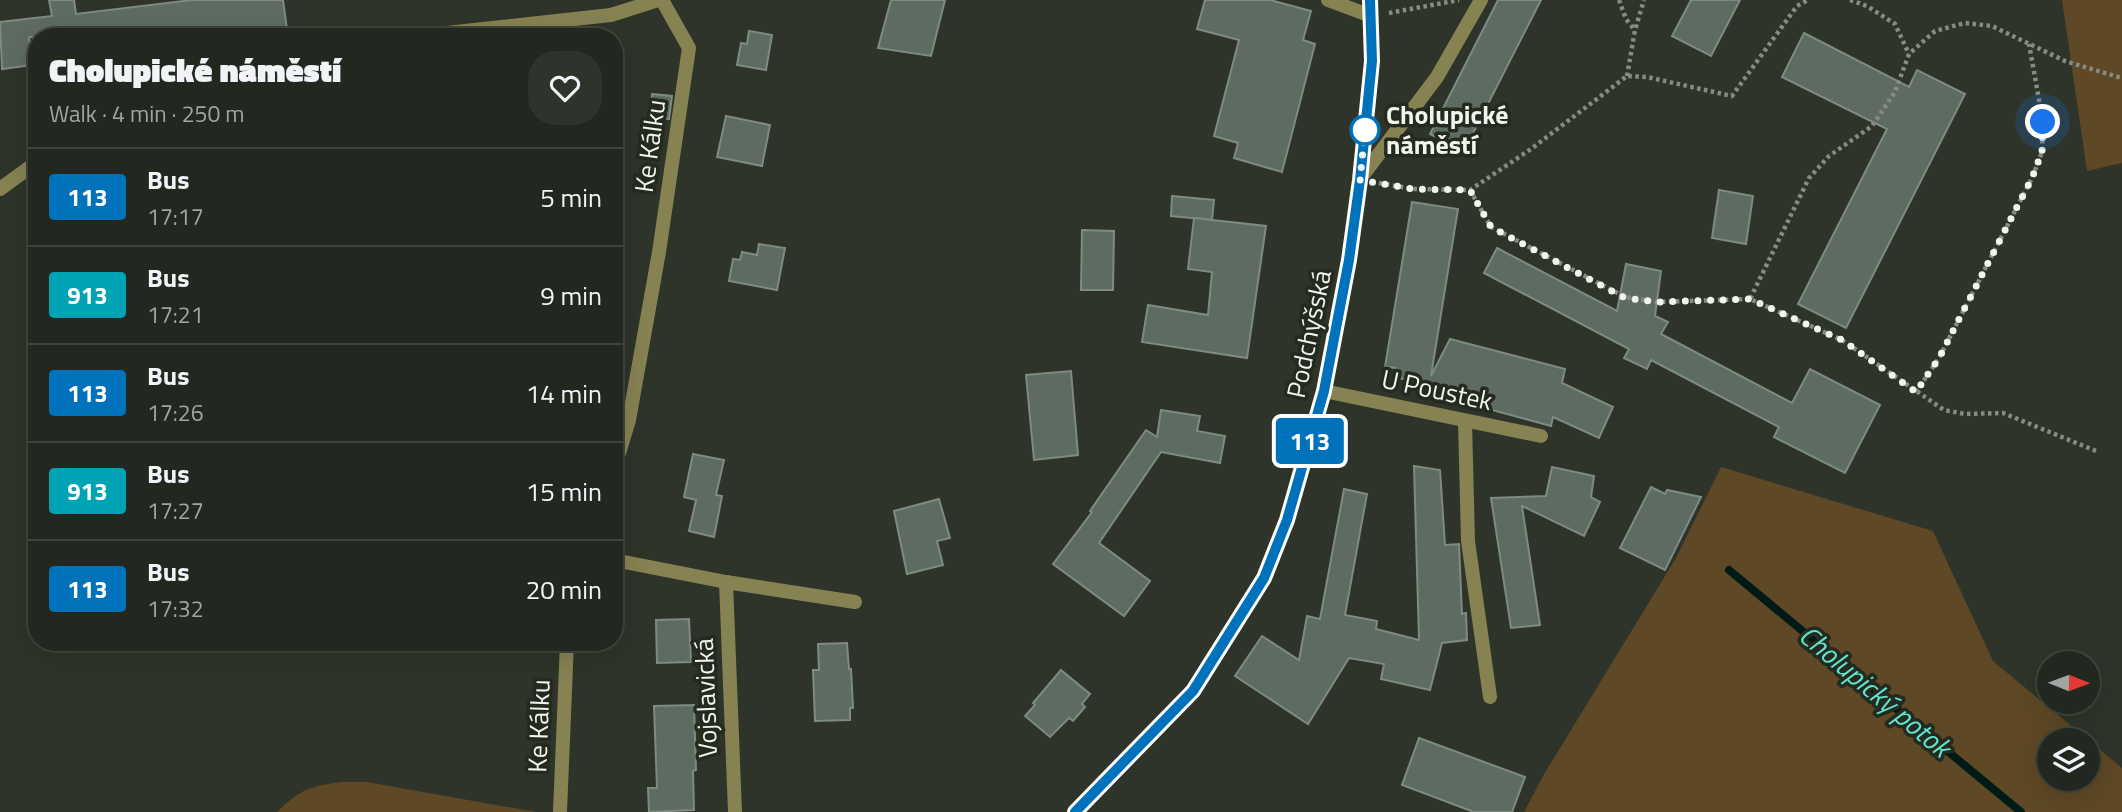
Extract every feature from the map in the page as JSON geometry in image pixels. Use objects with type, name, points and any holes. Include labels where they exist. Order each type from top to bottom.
[{"type":"street","name":"Ke Kálku","points":[[492,28],[611,15],[660,0],[689,47],[657,265],[623,440]]},
{"type":"street","points":[[1328,0],[1371,16]]},
{"type":"street","name":"Podchýšská","points":[[1075,812],[1193,691],[1264,578],[1287,520],[1324,391],[1349,260],[1372,61],[1370,0]]},
{"type":"street","points":[[1360,180],[1437,77],[1480,0]]},
{"type":"street","points":[[0,189],[28,169]]},
{"type":"street","name":"U Poustek","points":[[1324,391],[1541,436]]},
{"type":"street","points":[[1465,421],[1468,541],[1490,697]]},
{"type":"street","points":[[623,562],[726,582],[855,602]]},
{"type":"street","name":"Vojslavická","points":[[726,582],[735,812]]},
{"type":"street","name":"Ke Kálku","points":[[560,812],[567,651]]},
{"type":"path","points":[[1371,16],[1461,0]]},
{"type":"path","points":[[1619,0],[1626,19],[1635,30]]},
{"type":"path","points":[[1627,76],[1635,30],[1644,0]]},
{"type":"path","points":[[1360,180],[1413,189],[1470,190],[1531,149],[1627,76],[1647,77],[1732,96],[1797,6],[1808,0]]},
{"type":"path","points":[[1850,0],[1867,6],[1895,24],[1909,54]]},
{"type":"path","points":[[1750,299],[1808,178],[1829,156],[1872,126],[1895,92],[1909,54],[1935,31],[1965,23],[1992,26],[2066,61],[2122,78]]},
{"type":"path","points":[[1916,392],[1939,358],[2032,178],[2042,152],[2043,122],[2029,43]]},
{"type":"path","points":[[1470,190],[1491,227],[1625,298],[1658,302],[1750,299],[1842,340],[1944,410],[1965,414],[2003,413],[2096,451]]},
{"type":"shaded area","points":[[2062,0],[2122,0],[2122,163],[2087,171]]},
{"type":"shaded area","points":[[1721,467],[1933,531],[1993,661],[2037,697],[2037,714],[2057,714],[2074,728],[2037,728],[2037,791],[2100,791],[2100,750],[2122,768],[2122,812],[1524,812],[1543,776],[1676,558]]},
{"type":"shaded area","points":[[340,782],[367,782],[536,812],[277,812],[306,790]]},
{"type":"building","points":[[49,0],[74,0],[76,14],[192,0],[283,0],[287,28],[28,28],[28,66],[2,69],[0,22],[52,16]]},
{"type":"building","points":[[891,0],[945,0],[931,56],[878,48]]},
{"type":"building","points":[[1205,0],[1270,0],[1311,11],[1303,40],[1315,44],[1282,172],[1234,158],[1238,143],[1214,136],[1239,40],[1197,29]]},
{"type":"building","points":[[1498,0],[1541,0],[1464,151],[1430,134]]},
{"type":"building","points":[[1691,0],[1740,0],[1711,56],[1672,36]]},
{"type":"building","points":[[749,31],[772,35],[766,70],[737,65],[741,43],[747,44]]},
{"type":"building","points":[[1804,33],[1909,87],[1917,70],[1965,94],[1846,328],[1798,304],[1887,129],[1782,77]]},
{"type":"building","points":[[652,94],[672,96],[669,119],[650,116]]},
{"type":"building","points":[[726,116],[770,125],[762,166],[717,157]]},
{"type":"building","points":[[1719,190],[1753,196],[1746,244],[1712,238]]},
{"type":"building","points":[[1172,196],[1214,200],[1212,220],[1171,216]]},
{"type":"building","points":[[1412,202],[1458,209],[1431,376],[1450,339],[1565,369],[1562,383],[1613,407],[1599,438],[1553,417],[1551,426],[1423,391],[1427,383],[1397,378],[1396,368],[1385,367]]},
{"type":"building","points":[[1194,218],[1266,226],[1247,358],[1142,342],[1148,305],[1208,315],[1212,272],[1188,269]]},
{"type":"building","points":[[1082,230],[1114,231],[1113,290],[1081,290]]},
{"type":"building","points":[[759,244],[785,248],[777,290],[729,281],[733,259],[740,260],[742,252],[757,255]]},
{"type":"building","points":[[1497,248],[1617,311],[1626,264],[1661,271],[1655,316],[1668,322],[1661,334],[1792,403],[1810,369],[1880,405],[1845,473],[1774,437],[1779,427],[1651,360],[1647,369],[1624,358],[1629,349],[1484,273]]},
{"type":"building","points":[[1071,371],[1078,455],[1034,460],[1026,375]]},
{"type":"building","points":[[1161,410],[1200,416],[1197,431],[1225,436],[1220,463],[1161,452],[1099,543],[1150,581],[1124,616],[1053,564],[1092,512],[1090,511],[1146,430],[1157,437]]},
{"type":"building","points":[[693,454],[724,460],[716,495],[722,496],[714,537],[689,531],[696,500],[684,497]]},
{"type":"building","points":[[1414,466],[1440,470],[1445,545],[1459,544],[1462,614],[1466,613],[1467,640],[1442,643],[1430,690],[1381,679],[1384,664],[1349,658],[1308,724],[1235,676],[1262,636],[1299,660],[1307,616],[1320,619],[1344,489],[1367,494],[1345,615],[1377,621],[1376,629],[1419,640]]},
{"type":"building","points":[[1552,467],[1594,476],[1591,497],[1600,502],[1584,536],[1522,506],[1540,625],[1511,628],[1491,498],[1546,496]]},
{"type":"building","points":[[1651,487],[1665,494],[1667,490],[1701,497],[1665,570],[1620,548]]},
{"type":"building","points":[[939,499],[950,538],[937,541],[943,565],[907,574],[894,511]]},
{"type":"building","points":[[689,619],[691,662],[657,663],[656,620]]},
{"type":"building","points":[[847,643],[853,708],[850,708],[850,720],[815,721],[813,670],[819,670],[818,644]]},
{"type":"building","points":[[1061,670],[1090,694],[1082,704],[1085,707],[1073,721],[1069,718],[1050,737],[1025,716]]},
{"type":"building","points":[[694,705],[694,810],[649,812],[648,788],[657,788],[654,706]]},
{"type":"building","points":[[1419,738],[1525,777],[1512,812],[1474,812],[1402,785]]},
{"type":"waterway","name":"Cholupický potok","points":[[1729,570],[2021,812]]},
{"type":"bus line","name":"113","points":[[1075,812],[1193,691],[1264,578],[1287,520],[1324,391],[1349,260],[1372,61],[1370,0]]},
{"type":"place","name":"Cholupické náměstí","points":[[1365,130]]},
{"type":"route","points":[[1365,130],[1360,180],[1413,189],[1470,190],[1491,227],[1625,298],[1658,302],[1750,299],[1842,340],[1916,392],[1939,358],[2032,178],[2042,152],[2043,122]]}]
